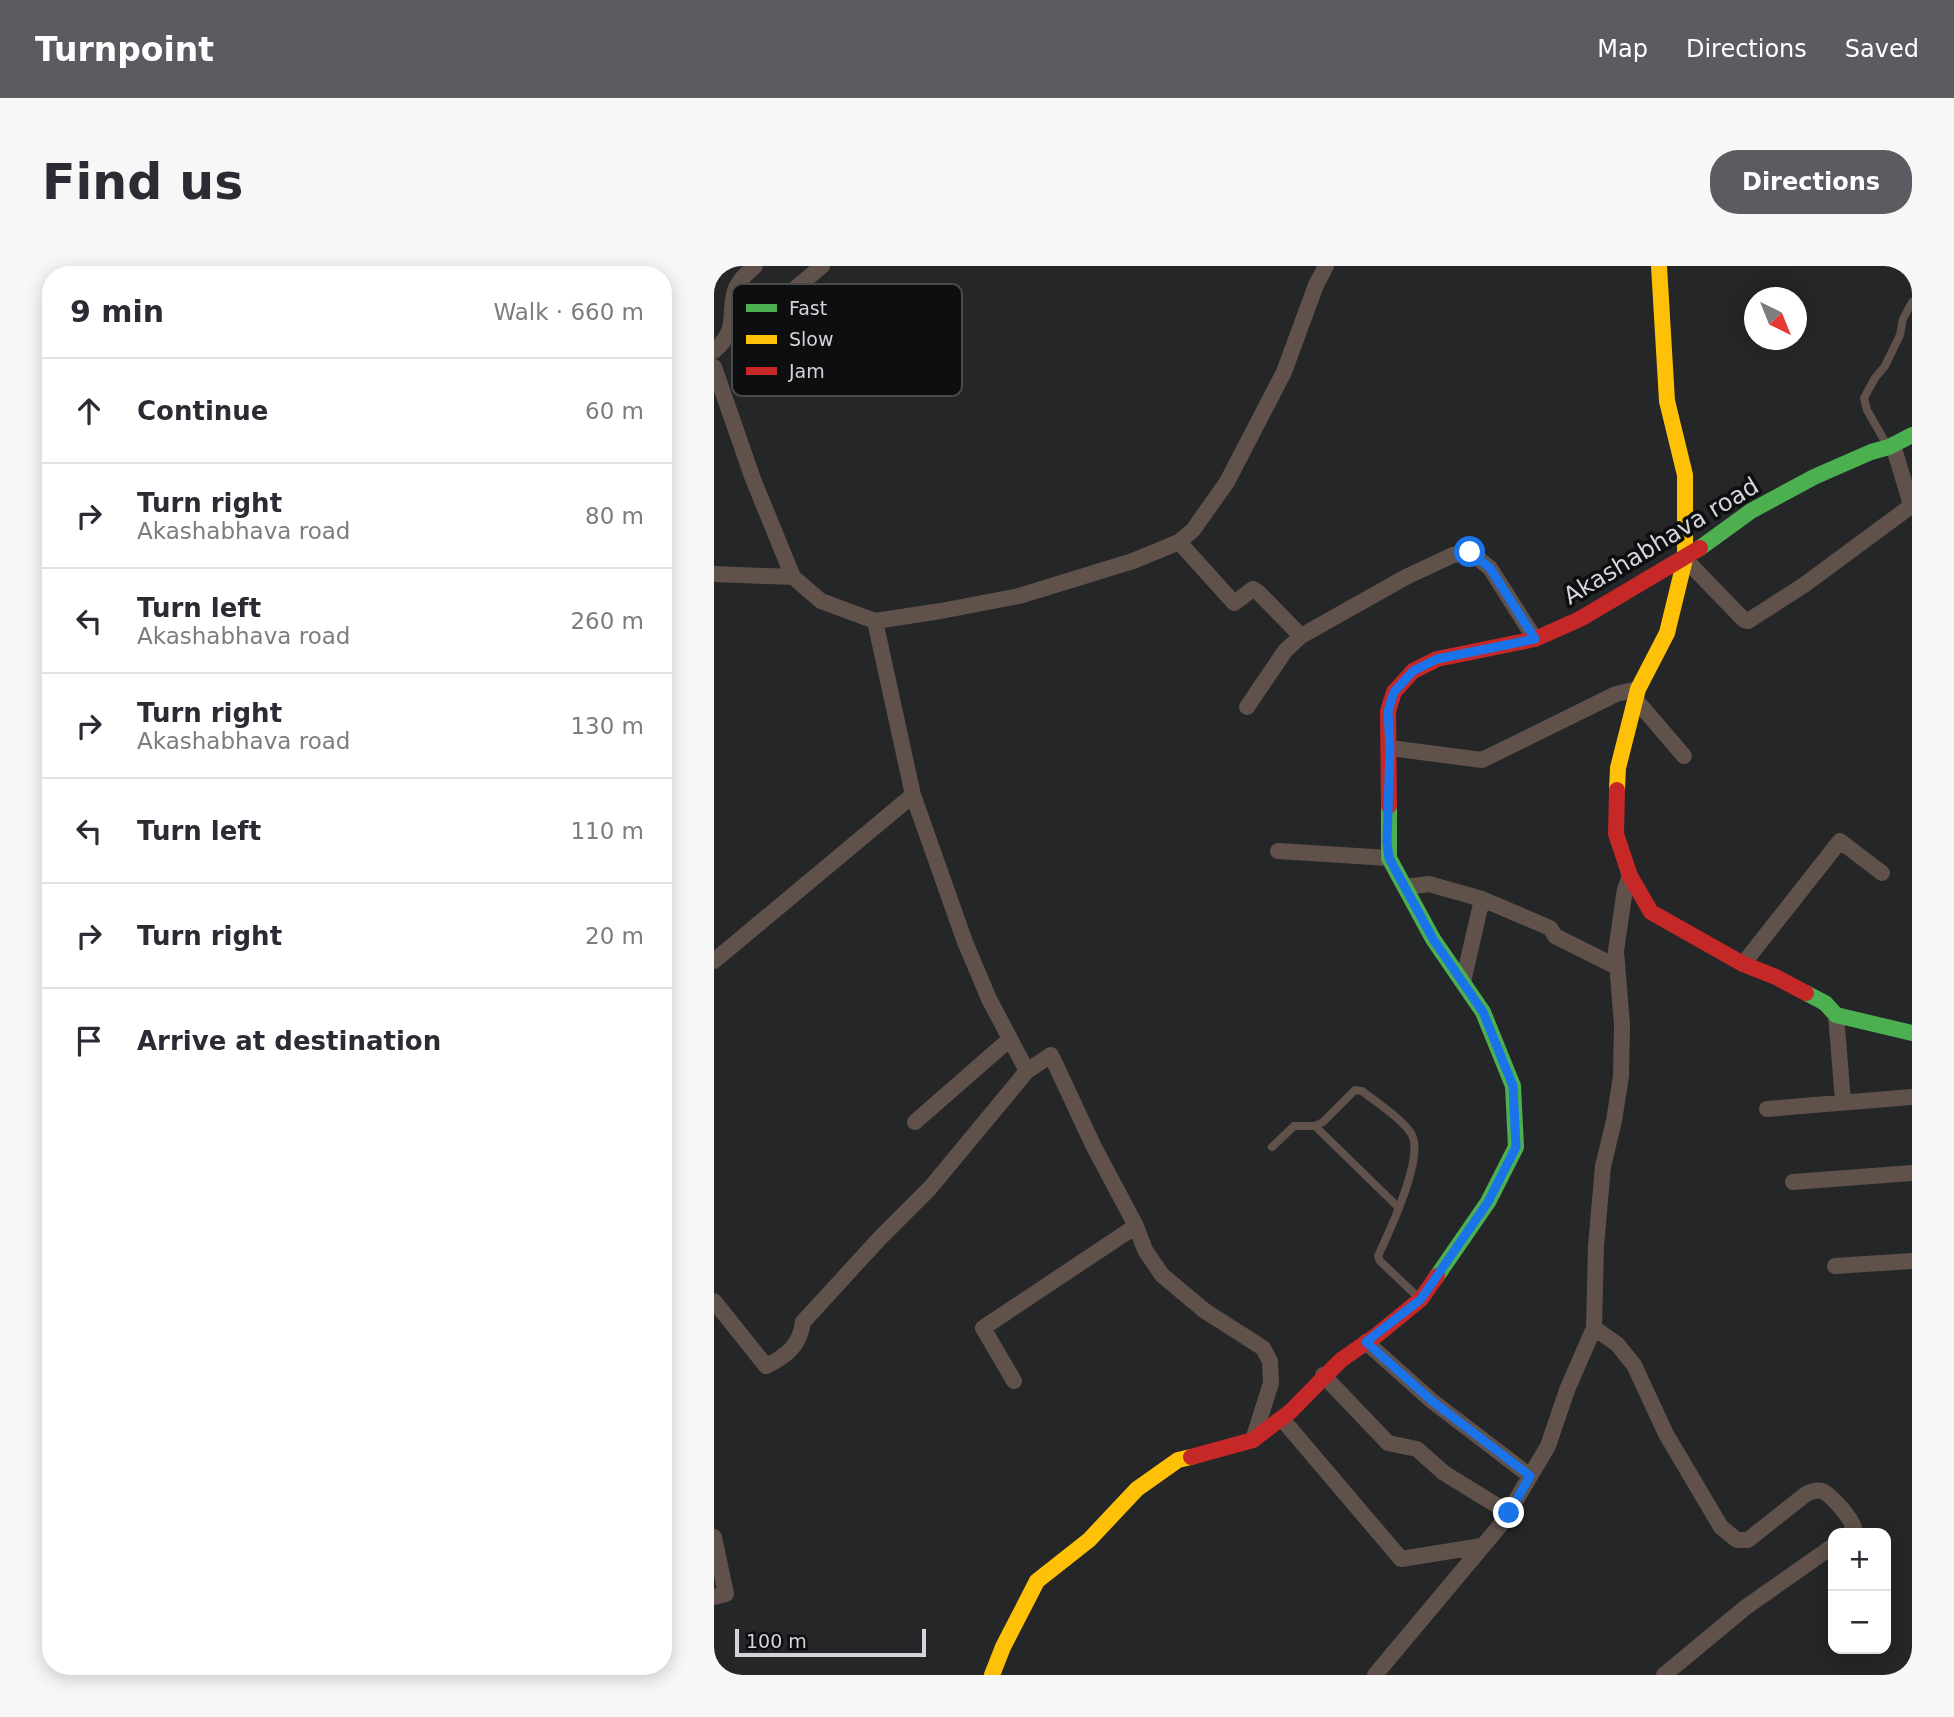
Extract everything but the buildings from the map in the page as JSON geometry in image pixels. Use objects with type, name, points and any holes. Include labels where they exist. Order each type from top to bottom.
[{"type":"street","points":[[738,284],[742,277],[755,266]]},
{"type":"street","points":[[801,284],[822,266]]},
{"type":"street","points":[[714,367],[753,479],[793,577],[821,600],[874,621],[1019,596],[1133,561],[1178,542],[1193,530],[1227,482],[1284,372],[1316,285],[1326,266]]},
{"type":"street","points":[[1659,266],[1667,401],[1685,475],[1685,559],[1668,633],[1637,694],[1618,768],[1616,834],[1630,876],[1651,912],[1743,964],[1776,977],[1825,1003],[1836,1015],[1912,1033]]},
{"type":"street","points":[[714,351],[732,328]]},
{"type":"street","name":"Akashabhava road","points":[[992,1675],[1003,1647],[1037,1581],[1089,1540],[1137,1489],[1178,1460],[1253,1440],[1282,1419],[1324,1375],[1421,1299],[1488,1202],[1516,1147],[1513,1086],[1483,1012],[1433,939],[1389,858],[1387,842],[1390,702],[1394,692],[1413,671],[1437,659],[1535,639],[1580,619],[1685,559],[1751,511],[1814,477],[1912,435]]},
{"type":"street","points":[[1685,559],[1748,621],[1804,586],[1911,507],[1905,481],[1891,446]]},
{"type":"street","points":[[1178,542],[1234,604],[1253,589],[1301,636]]},
{"type":"street","points":[[1247,707],[1285,651],[1301,636],[1406,577],[1453,555],[1470,552],[1490,568],[1535,639]]},
{"type":"street","points":[[714,574],[793,577]]},
{"type":"street","points":[[874,621],[913,795],[965,942],[989,999],[1027,1071]]},
{"type":"street","points":[[1390,748],[1482,760],[1616,694],[1637,694]]},
{"type":"street","points":[[1637,694],[1684,756]]},
{"type":"street","points":[[714,961],[913,795]]},
{"type":"street","points":[[1743,964],[1840,841],[1882,873]]},
{"type":"street","points":[[1278,850],[1389,858]]},
{"type":"street","points":[[1375,1675],[1509,1513],[1548,1446],[1567,1390],[1594,1328],[1596,1245],[1603,1167],[1621,1076],[1622,1025],[1618,938],[1625,889],[1630,876]]},
{"type":"street","points":[[1405,887],[1429,884],[1482,898],[1550,928],[1555,936],[1618,967]]},
{"type":"street","points":[[1463,982],[1482,898]]},
{"type":"street","points":[[1836,1015],[1843,1101]]},
{"type":"street","points":[[915,1122],[1010,1039]]},
{"type":"street","points":[[714,1301],[766,1366],[776,1361],[801,1338],[803,1322],[930,1188],[1027,1071],[1051,1055],[1094,1147],[1136,1226],[1145,1250],[1162,1275],[1205,1311],[1263,1348],[1270,1362],[1272,1383],[1253,1440]]},
{"type":"street","points":[[1767,1109],[1912,1097]]},
{"type":"street","points":[[1793,1182],[1912,1173]]},
{"type":"street","points":[[1014,1381],[983,1328],[1136,1226]]},
{"type":"street","points":[[1835,1266],[1912,1261]]},
{"type":"street","points":[[1594,1328],[1617,1344],[1634,1365],[1666,1434],[1721,1527],[1737,1540],[1748,1540],[1806,1494],[1816,1490],[1824,1492],[1851,1519],[1854,1528]]},
{"type":"street","points":[[1366,1342],[1432,1401],[1530,1476]]},
{"type":"street","points":[[1324,1375],[1388,1443],[1417,1449],[1444,1473],[1509,1513]]},
{"type":"street","points":[[1282,1419],[1401,1559],[1482,1546]]},
{"type":"street","points":[[714,1537],[726,1594],[714,1597]]},
{"type":"street","points":[[1664,1675],[1745,1607],[1828,1549]]},
{"type":"lane","points":[[1891,446],[1867,410],[1864,398],[1885,366],[1912,302]]},
{"type":"lane","points":[[1272,1147],[1294,1126],[1315,1126],[1323,1122],[1355,1090],[1362,1091],[1407,1128],[1413,1137],[1415,1148],[1404,1196],[1378,1256],[1380,1261],[1421,1299]]},
{"type":"lane","points":[[1315,1126],[1399,1208]]},
{"type":"traffic: fast","points":[[1700,548],[1751,511],[1814,477],[1912,435]]},
{"type":"traffic: fast","points":[[1389,806],[1389,858],[1433,939],[1483,1012],[1513,1086],[1516,1147],[1488,1202],[1437,1276]]},
{"type":"traffic: fast","points":[[1806,993],[1825,1003],[1836,1015],[1912,1033]]},
{"type":"traffic: slow","points":[[1617,790],[1618,768],[1638,689],[1667,633],[1685,559],[1685,475],[1667,401],[1659,266]]},
{"type":"traffic: slow","points":[[992,1675],[1003,1647],[1037,1581],[1089,1540],[1137,1489],[1178,1460],[1191,1457]]},
{"type":"traffic: jam","points":[[1389,806],[1388,711],[1394,692],[1413,671],[1437,659],[1535,639],[1580,619],[1700,548]]},
{"type":"traffic: jam","points":[[1617,790],[1616,834],[1630,876],[1651,912],[1743,964],[1806,993]]},
{"type":"traffic: jam","points":[[1191,1457],[1253,1440],[1291,1411],[1341,1360],[1421,1299],[1437,1276]]},
{"type":"route","points":[[1470,552],[1490,568],[1535,639],[1437,659],[1413,671],[1402,681],[1394,692],[1388,711],[1390,748],[1387,842],[1389,858],[1433,939],[1483,1012],[1513,1086],[1516,1147],[1488,1202],[1421,1299],[1366,1342],[1432,1401],[1530,1476],[1509,1513]]}]
